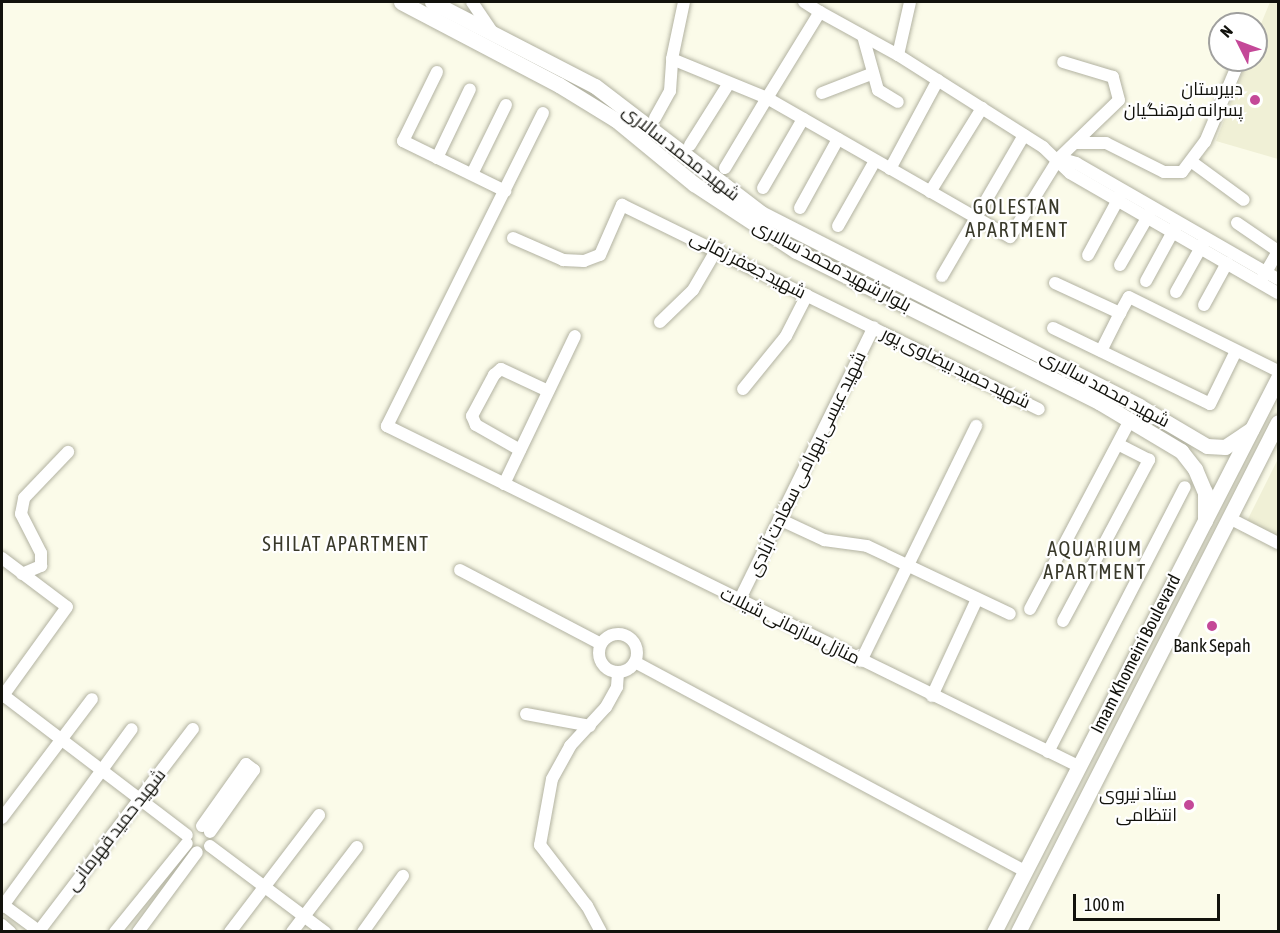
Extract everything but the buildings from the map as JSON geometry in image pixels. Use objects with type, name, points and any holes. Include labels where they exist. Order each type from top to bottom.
[{"type":"main road","name":"بلوار شهید محمد سالاری","points":[[401,2],[559,86],[616,120],[694,184],[796,251],[1130,420],[1181,451],[1196,469],[1205,492],[1205,520]]},
{"type":"main road","name":"شهید محمد سالاری","points":[[432,2],[595,86],[761,213],[1138,406],[1207,446],[1225,447],[1252,429]]},
{"type":"main road","name":"Imam Khomeini Boulevard","points":[[994,932],[1278,378]]},
{"type":"main road","points":[[1130,420],[1138,406]]},
{"type":"main road","name":"Imam Khomeini Boulevard","points":[[1018,932],[1231,519],[1278,422]]},
{"type":"street","points":[[472,2],[494,33]]},
{"type":"street","points":[[655,118],[670,91],[672,59],[684,2]]},
{"type":"street","points":[[804,2],[898,55],[1059,158],[1076,163],[1120,195],[1263,277],[1278,293]]},
{"type":"street","points":[[898,55],[910,2]]},
{"type":"street","points":[[725,168],[820,12]]},
{"type":"street","points":[[862,36],[871,74],[878,90],[898,102]]},
{"type":"street","points":[[672,59],[767,98],[1010,237],[1059,158],[1110,113],[1119,92],[1113,76],[1063,62]]},
{"type":"street","points":[[437,72],[403,141],[505,191],[543,113]]},
{"type":"street","points":[[1075,143],[1106,143],[1170,174],[1182,172],[1191,162],[1217,118],[1235,72]]},
{"type":"street","points":[[822,93],[871,74]]},
{"type":"street","points":[[890,169],[938,80]]},
{"type":"street","points":[[690,144],[729,83]]},
{"type":"street","points":[[437,158],[470,89]]},
{"type":"street","points":[[472,174],[506,105]]},
{"type":"street","points":[[930,192],[982,108]]},
{"type":"street","points":[[763,188],[803,119]]},
{"type":"street","points":[[942,276],[1024,135]]},
{"type":"street","points":[[800,208],[838,139]]},
{"type":"street","points":[[838,226],[875,160]]},
{"type":"street","points":[[1191,162],[1244,200]]},
{"type":"street","name":"منازل سازمانی شیلات","points":[[505,191],[387,426],[1078,766]]},
{"type":"street","points":[[1088,255],[1120,195]]},
{"type":"street","name":"شهید جعفر زمانی","points":[[513,238],[563,260],[584,261],[600,255],[622,205],[874,327]]},
{"type":"street","points":[[1120,265],[1150,212]]},
{"type":"street","points":[[1237,223],[1278,251],[1263,277]]},
{"type":"street","points":[[1146,281],[1175,227]]},
{"type":"street","points":[[1203,243],[1227,263],[1263,277],[1278,279]]},
{"type":"street","points":[[1176,292],[1203,243]]},
{"type":"street","points":[[660,322],[693,290],[717,249]]},
{"type":"street","points":[[1204,305],[1227,263]]},
{"type":"street","points":[[1055,282],[1120,313]]},
{"type":"street","points":[[743,389],[786,336],[807,295]]},
{"type":"street","points":[[1101,351],[1129,297],[1278,371]]},
{"type":"street","name":"شهید حمید بیضاوی پور","points":[[874,327],[1039,409]]},
{"type":"street","name":"شهید عیسی بهرامی سعادت آبادی","points":[[739,601],[874,327]]},
{"type":"street","points":[[1053,328],[1210,404],[1236,351]]},
{"type":"street","points":[[504,483],[575,336]]},
{"type":"street","points":[[520,450],[476,425],[472,416],[494,375],[501,369],[548,391]]},
{"type":"street","points":[[1030,609],[1130,420]]},
{"type":"street","points":[[861,661],[976,426]]},
{"type":"street","points":[[1063,621],[1149,460],[1118,444]]},
{"type":"street","points":[[22,574],[41,567],[41,553],[21,514],[24,498],[68,452]]},
{"type":"street","points":[[1048,752],[1185,487]]},
{"type":"street","points":[[780,519],[818,539],[858,543],[1010,615]]},
{"type":"street","points":[[1231,519],[1278,543]]},
{"type":"street","points":[[2,558],[67,607],[2,696],[140,800],[187,839],[197,852]]},
{"type":"street","points":[[460,570],[601,644]]},
{"type":"street","points":[[932,696],[977,599]]},
{"type":"street","points":[[601,644],[616,634],[628,636],[637,651],[635,662],[618,672]]},
{"type":"street","points":[[601,644],[602,663],[618,672]]},
{"type":"street","points":[[635,662],[1025,870]]},
{"type":"street","points":[[601,932],[587,906],[540,845],[552,779],[570,746],[606,707],[616,687],[618,672]]},
{"type":"street","points":[[2,818],[92,699]]},
{"type":"street","points":[[526,714],[590,726]]},
{"type":"street","points":[[39,931],[2,905],[132,729]]},
{"type":"street","name":"شهید حمید قهرمانی","points":[[39,931],[193,729]]},
{"type":"street","points":[[206,829],[254,770],[246,764],[206,829],[210,846],[324,932]]},
{"type":"street","points":[[230,932],[319,815]]},
{"type":"street","points":[[116,932],[146,895],[195,826],[206,829]]},
{"type":"street","points":[[138,932],[197,852],[210,846]]},
{"type":"street","points":[[292,932],[357,847]]},
{"type":"street","points":[[363,932],[403,876]]},
{"type":"street","points":[[146,895],[157,904]]},
{"type":"street","points":[[2,925],[9,932]]},
{"type":"shaded area","name":"دبیرستان پسرانه فرهنگیان","points":[[1270,2],[1278,2],[1278,159],[1216,141],[1242,72],[1268,72],[1268,12],[1266,12]]},
{"type":"shaded area","points":[[1278,459],[1278,540],[1246,523]]},
{"type":"place","name":"دبیرستان پسرانه فرهنگیان","points":[[1255,100]]},
{"type":"place","name":"Bank Sepah","points":[[1212,626]]},
{"type":"place","name":"ستاد نیروی انتظامی","points":[[1189,805]]},
{"type":"district","name":"GOLESTAN APARTMENT","points":[[1017,218]]},
{"type":"district","name":"SHILAT APARTMENT","points":[[346,543]]},
{"type":"district","name":"AQUARIUM APARTMENT","points":[[1095,560]]}]
